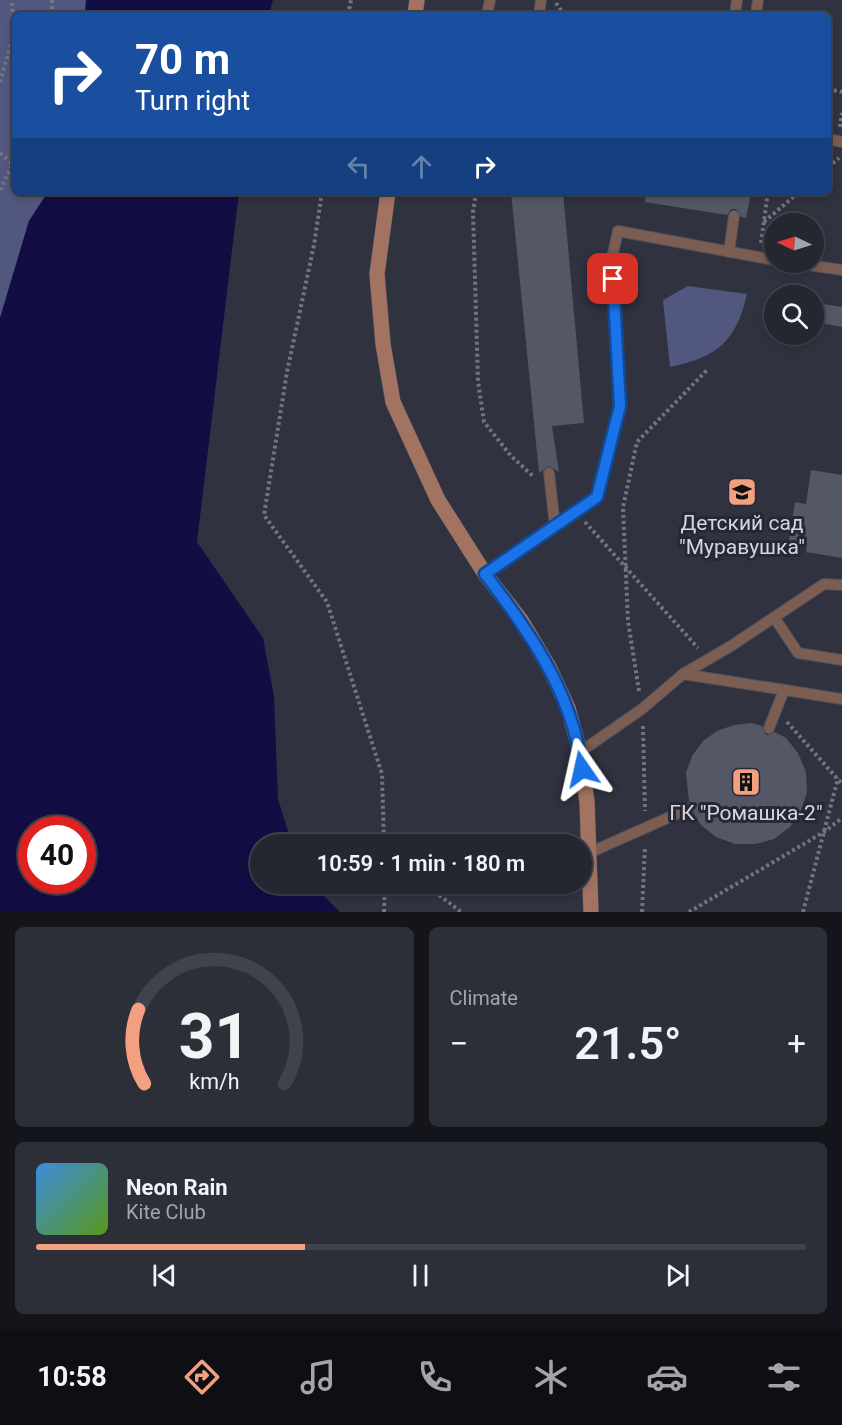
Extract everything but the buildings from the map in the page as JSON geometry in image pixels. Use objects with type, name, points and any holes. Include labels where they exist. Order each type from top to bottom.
[{"type":"street","points":[[388,195],[377,274],[383,344],[393,402],[438,500],[485,574],[521,620],[549,667],[568,708],[580,752],[589,834]]},
{"type":"street","points":[[591,894],[591,912]]},
{"type":"lane","points":[[729,252],[734,216]]},
{"type":"lane","points":[[485,574],[597,497],[620,406],[612,258],[618,231],[764,259]]},
{"type":"lane","points":[[824,267],[842,270]]},
{"type":"lane","points":[[549,472],[555,526]]},
{"type":"lane","points":[[580,752],[642,709],[683,674],[824,584],[842,585]]},
{"type":"lane","points":[[774,617],[798,653],[842,660]]},
{"type":"lane","points":[[683,674],[842,699]]},
{"type":"lane","points":[[769,728],[784,690]]},
{"type":"lane","points":[[592,852],[645,830],[690,808]]},
{"type":"path","points":[[0,82],[12,40]]},
{"type":"path","points":[[0,190],[12,165]]},
{"type":"path","points":[[322,195],[314,245],[287,372],[264,515],[327,602],[382,774],[385,834]]},
{"type":"path","points":[[476,195],[473,212],[478,381],[484,422],[511,456],[551,492]]},
{"type":"path","points":[[765,213],[768,195]]},
{"type":"path","points":[[774,213],[796,195]]},
{"type":"path","points":[[759,258],[764,222]]},
{"type":"path","points":[[642,912],[645,830],[642,709],[628,621],[623,507],[638,442],[708,369]]},
{"type":"path","points":[[576,512],[625,564],[708,660]]},
{"type":"path","points":[[776,710],[842,784]]},
{"type":"path","points":[[804,912],[838,778]]},
{"type":"path","points":[[689,912],[824,832],[842,818]]},
{"type":"path","points":[[384,912],[385,894]]},
{"type":"path","points":[[438,894],[461,912]]},
{"type":"shaded area","points":[[0,0],[86,0],[85,12],[12,12],[12,195],[46,195],[29,221],[0,318]]},
{"type":"shaded area","points":[[86,0],[273,0],[270,12],[85,12]]},
{"type":"shaded area","points":[[46,195],[239,195],[197,542],[263,638],[274,696],[278,799],[289,834],[250,834],[250,894],[322,894],[340,912],[0,912],[0,318],[29,221]]},
{"type":"shaded area","points":[[688,286],[747,294],[737,324],[722,345],[700,358],[670,367],[663,300]]},
{"type":"place","name":"Детский сад \"Муравушка\"","points":[[742,492]]},
{"type":"place","name":"ГК \"Ромашка-2\"","points":[[746,782]]},
{"type":"route","points":[[582,769],[580,752],[568,708],[549,667],[521,620],[485,574],[597,497],[620,406],[613,279]]}]
